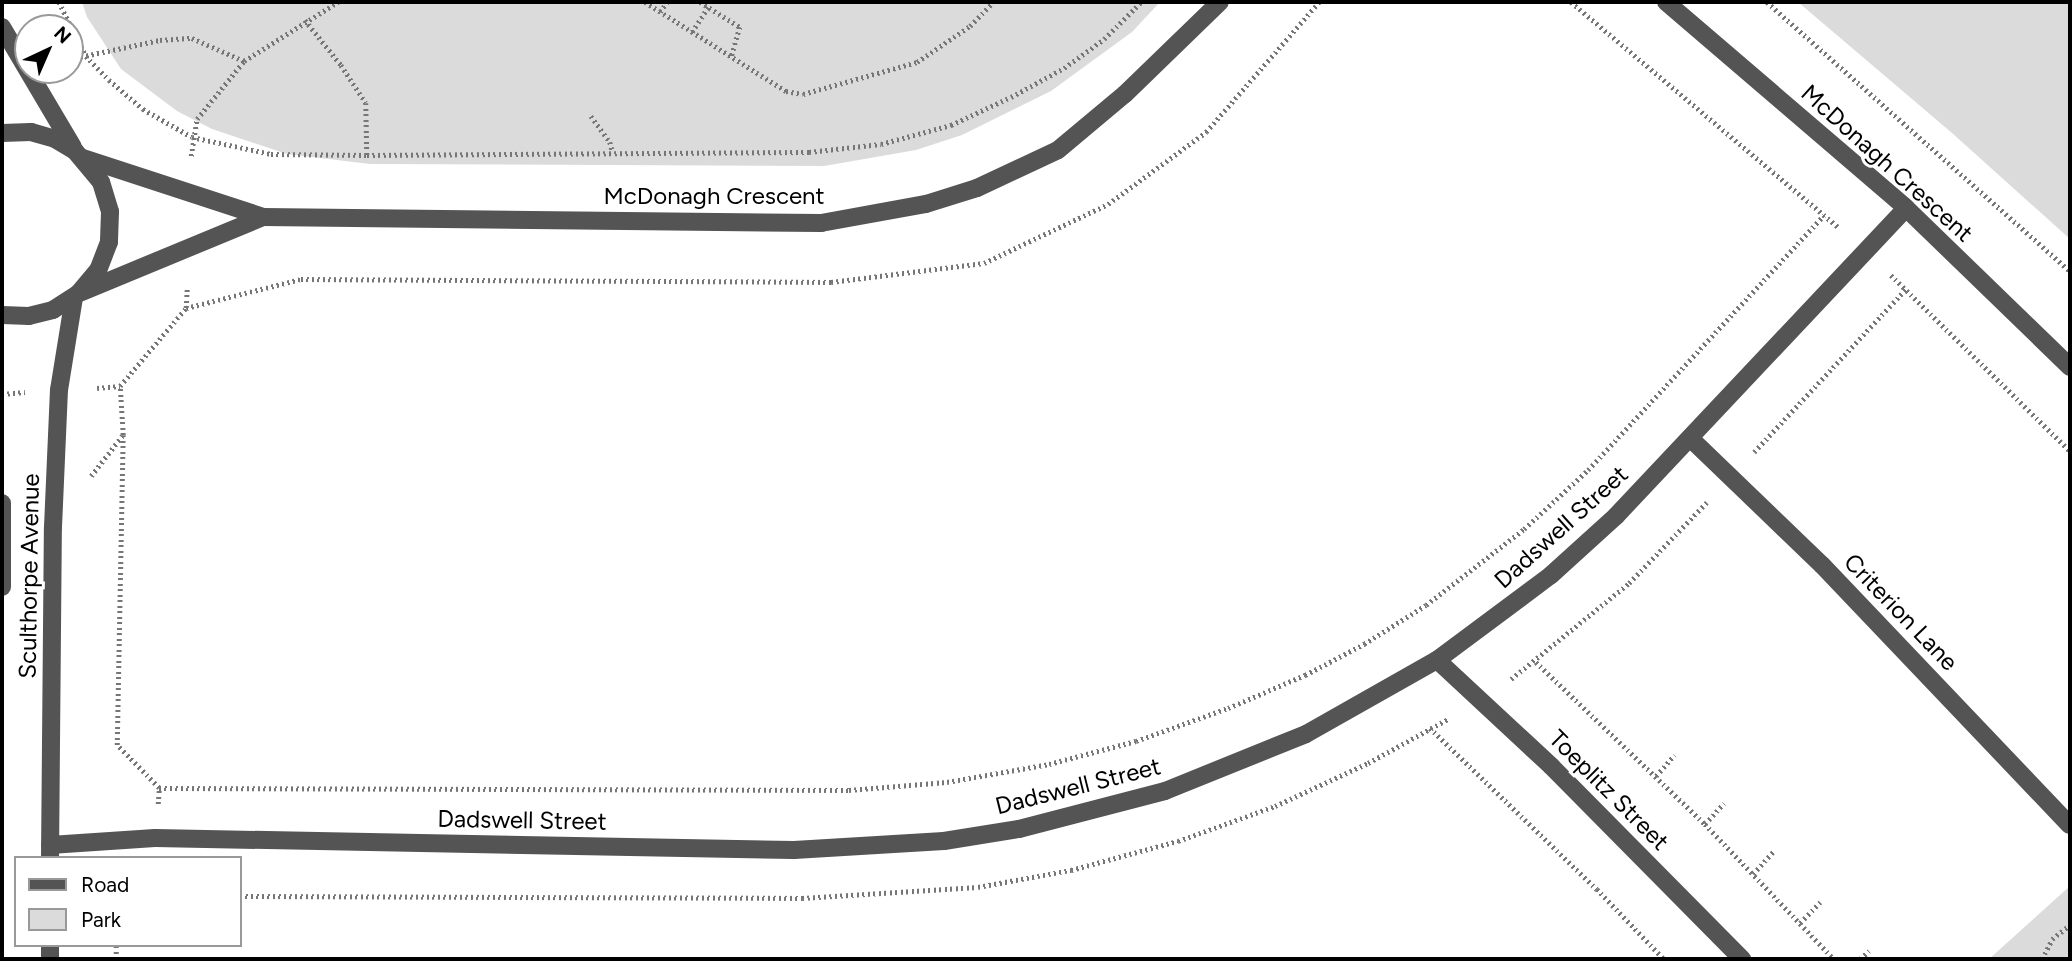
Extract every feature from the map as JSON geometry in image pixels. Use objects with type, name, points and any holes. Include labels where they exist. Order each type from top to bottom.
[{"type":"street","name":"McDonagh Crescent","points":[[2,133],[31,132],[55,139],[79,155],[263,217],[821,223],[926,204],[977,188],[1058,150],[1125,94],[1220,2]]},
{"type":"street","name":"McDonagh Crescent","points":[[1666,2],[1906,208],[2070,367]]},
{"type":"street","points":[[2,27],[104,192],[110,212],[109,242],[98,270],[76,295]]},
{"type":"street","name":"Dadswell Street","points":[[50,851],[155,838],[794,850],[944,841],[1019,829],[1165,792],[1306,734],[1437,660],[1551,575],[1616,516],[1691,439],[1906,208]]},
{"type":"street","name":"McDonagh Crescent","points":[[2,315],[29,316],[52,310],[76,295],[263,217]]},
{"type":"street","name":"Sculthorpe Avenue","points":[[50,851],[53,527],[57,417],[59,390],[76,295]]},
{"type":"street","name":"Criterion Lane","points":[[1691,439],[1822,565],[2070,825]]},
{"type":"street","name":"Sculthorpe Avenue","points":[[2,503],[2,587]]},
{"type":"street","name":"Toeplitz Street","points":[[1437,660],[1482,699],[1742,959]]},
{"type":"path","points":[[59,2],[86,56],[143,109],[192,137],[271,154],[367,155],[809,152],[881,144],[951,125],[1064,68],[1104,39],[1141,2]]},
{"type":"path","points":[[192,137],[197,119],[244,61],[305,20],[338,2]]},
{"type":"path","points":[[645,2],[786,91],[803,94],[917,62],[970,26],[993,2]]},
{"type":"path","points":[[660,12],[667,2]]},
{"type":"path","points":[[700,2],[740,27],[731,58]]},
{"type":"path","points":[[1571,2],[1866,252],[2070,451]]},
{"type":"path","points":[[1767,2],[2070,271]]},
{"type":"path","points":[[692,32],[708,7]]},
{"type":"path","points":[[305,20],[341,65],[366,103],[367,155]]},
{"type":"path","points":[[86,56],[160,40],[192,38],[244,61]]},
{"type":"path","points":[[591,116],[610,142],[613,153]]},
{"type":"path","points":[[186,308],[121,386],[117,745],[159,788],[849,790],[947,782],[1049,764],[1136,741],[1228,708],[1305,675],[1364,644],[1437,596],[1524,529],[1588,470],[1824,215]]},
{"type":"path","points":[[242,895],[802,898],[978,887],[1071,870],[1178,841],[1275,806],[1368,763],[1482,699],[1536,662],[1629,583],[1906,289]]},
{"type":"path","points":[[1536,662],[1656,776],[1834,959]]},
{"type":"path","points":[[1430,728],[1597,889],[1664,959]]},
{"type":"path","points":[[1656,776],[1674,755]]},
{"type":"path","points":[[155,838],[159,788]]},
{"type":"path","points":[[1704,824],[1724,803]]},
{"type":"path","points":[[1753,874],[1773,852]]},
{"type":"path","points":[[1800,923],[1820,902]]},
{"type":"path","points":[[2042,959],[2052,939],[2070,925]]},
{"type":"path","points":[[1860,959],[1869,951]]},
{"type":"green space","points":[[82,2],[1160,2],[1132,32],[1051,91],[962,135],[916,150],[824,166],[370,164],[287,154],[212,129],[177,111],[121,69],[87,17]]},
{"type":"green space","points":[[1798,2],[2070,2],[2070,239],[1952,133]]},
{"type":"green space","points":[[2070,886],[2070,959],[1989,959]]}]
